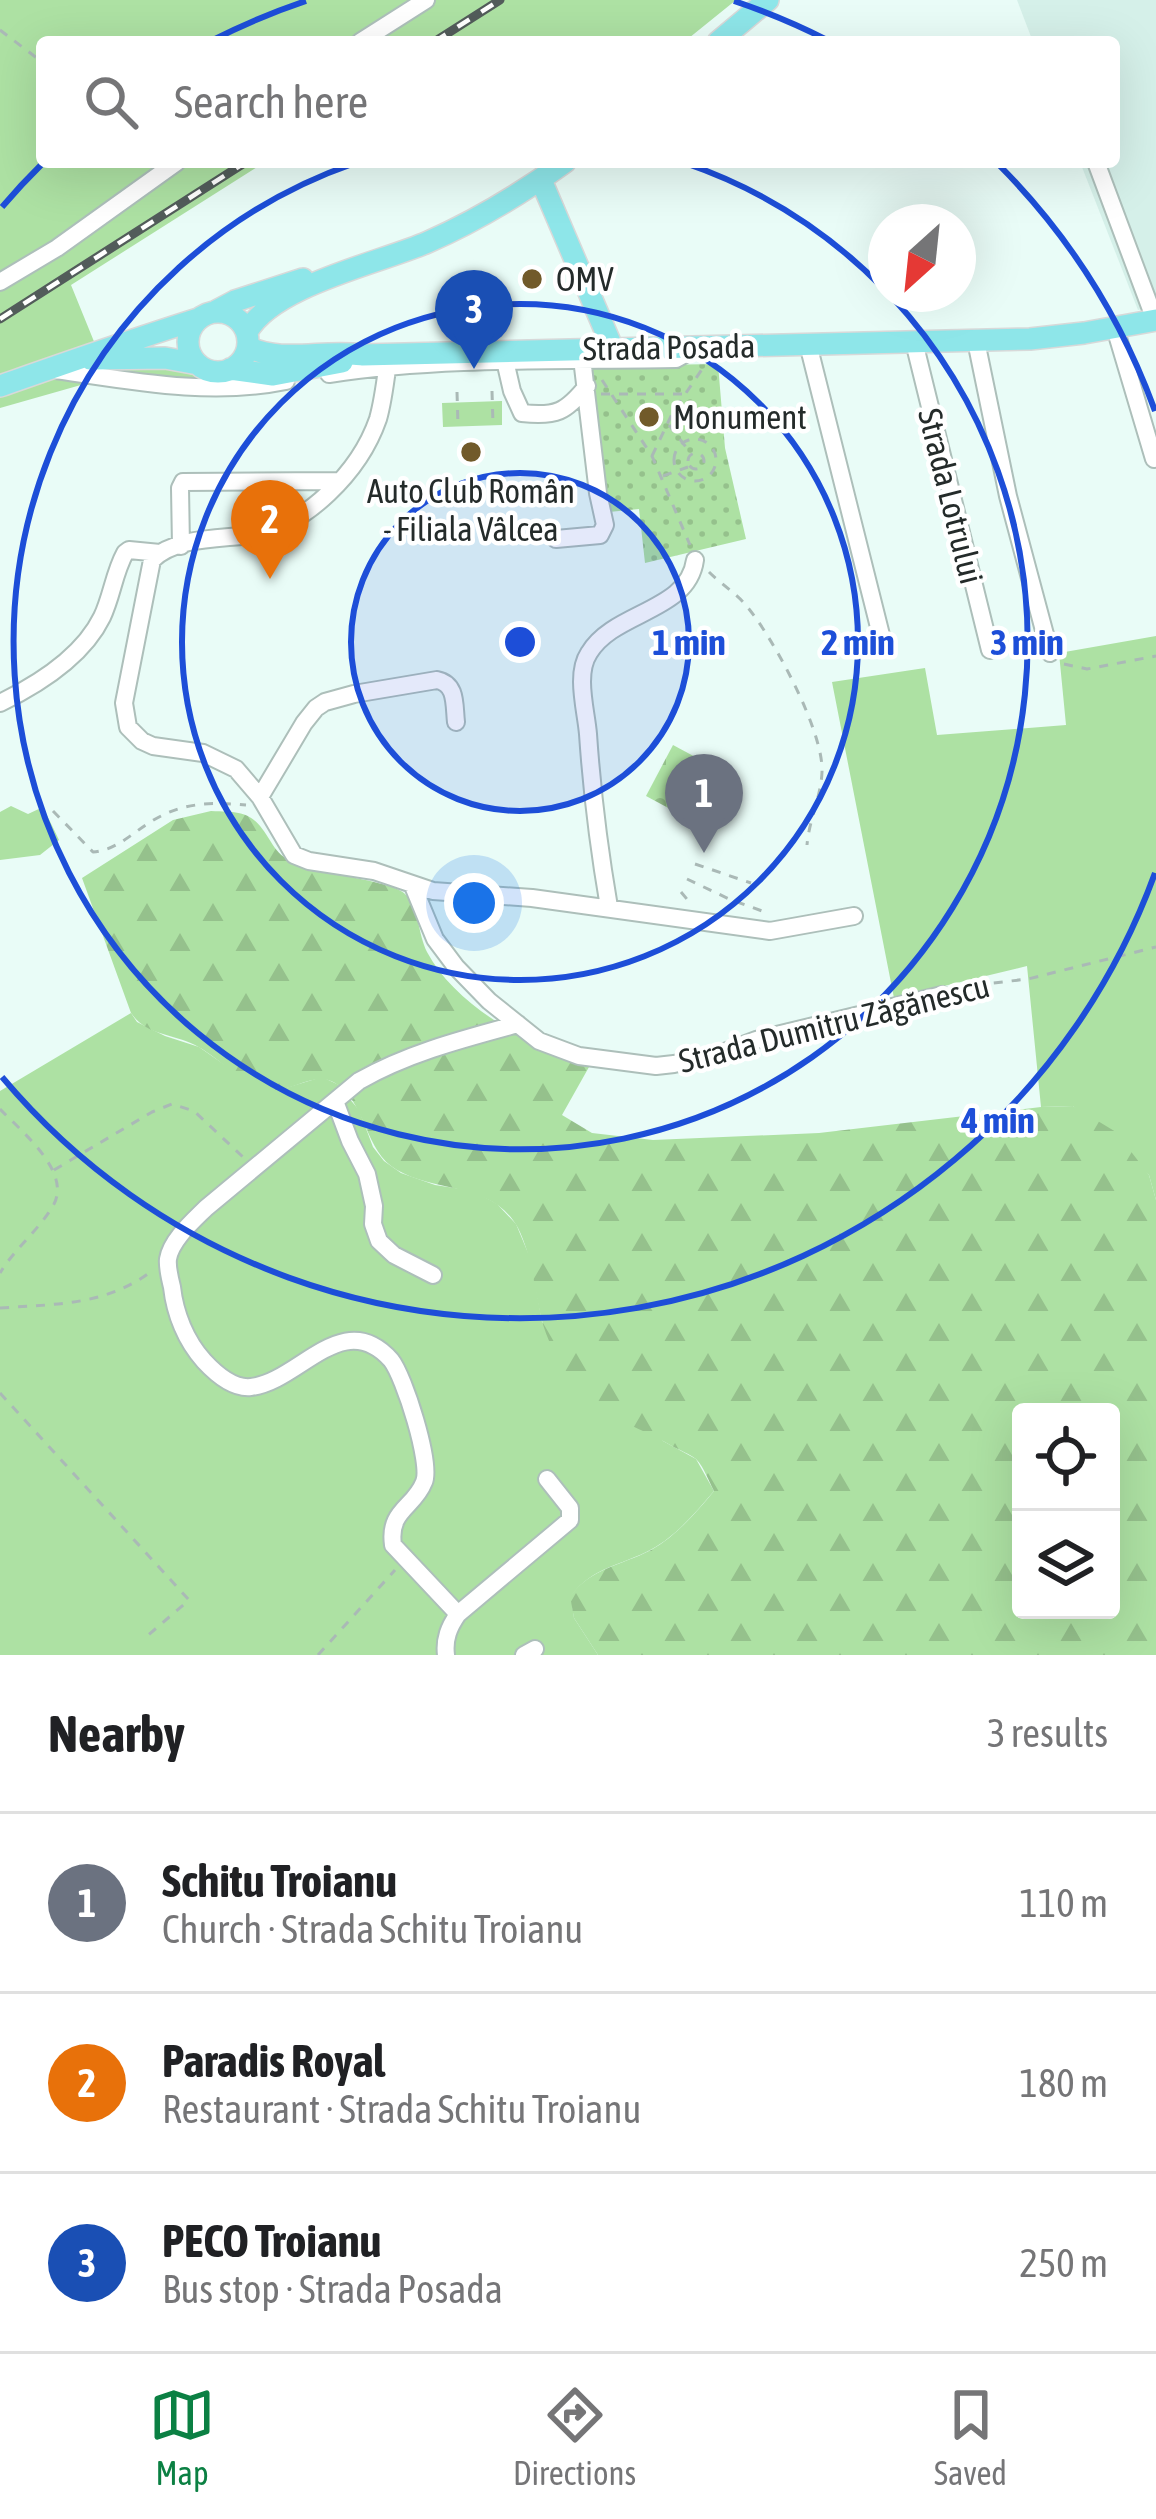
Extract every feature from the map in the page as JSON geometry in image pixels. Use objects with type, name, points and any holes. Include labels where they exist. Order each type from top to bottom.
[{"type":"main road","points":[[725,36],[768,0]]},
{"type":"main road","points":[[83,359],[164,358],[216,372],[230,369],[242,360],[256,317],[267,308],[327,278],[429,242],[557,168]]},
{"type":"main road","points":[[541,180],[613,349]]},
{"type":"main road","points":[[0,386],[207,315],[235,301],[296,281],[327,278]]},
{"type":"main road","points":[[207,315],[235,316],[247,339]]},
{"type":"main road","points":[[198,364],[191,356],[188,337],[207,315]]},
{"type":"main road","name":"Strada Posada","points":[[247,339],[273,356],[344,352],[388,360],[582,355],[613,349],[1030,339],[1156,320]]},
{"type":"main road","name":"Strada Posada","points":[[230,369],[273,375],[362,355]]},
{"type":"street","points":[[370,36],[427,0]]},
{"type":"street","points":[[0,282],[57,248],[169,168]]},
{"type":"street","points":[[1099,168],[1149,282],[1156,320]]},
{"type":"street","points":[[1115,328],[1154,458]]},
{"type":"street","points":[[976,341],[1009,496],[1050,653]]},
{"type":"street","name":"Strada Lotrului","points":[[914,342],[990,650]]},
{"type":"street","points":[[808,344],[884,647]]},
{"type":"street","points":[[556,539],[600,535],[604,530],[592,386],[582,355],[676,359],[709,347]]},
{"type":"street","points":[[504,357],[522,413],[568,409],[592,386]]},
{"type":"street","points":[[48,369],[233,388],[388,360],[378,418],[339,481],[298,516],[272,530],[181,545],[160,553],[148,573],[124,703],[128,728],[153,746],[219,759],[247,779],[294,855],[374,872],[433,891],[532,898],[760,930],[854,916]]},
{"type":"street","points":[[181,545],[183,482],[339,481]]},
{"type":"street","points":[[0,703],[43,678],[89,639],[105,612],[125,553],[160,553]]},
{"type":"street","points":[[605,907],[583,665],[598,641],[616,626],[683,588],[694,573],[695,560]]},
{"type":"street","points":[[263,802],[304,723],[325,702],[437,680],[451,688],[456,722]]},
{"type":"street","name":"Strada Dumitru Zăgănescu","points":[[412,886],[444,952],[489,1000],[539,1041],[579,1056],[674,1064],[942,994]]},
{"type":"street","points":[[458,1614],[393,1545],[391,1530],[398,1514],[424,1485],[427,1469],[406,1386],[391,1360],[371,1344],[347,1340],[250,1388],[231,1384],[190,1346],[172,1295],[168,1257],[187,1228],[254,1166],[359,1081],[386,1065],[518,1024]]},
{"type":"street","points":[[335,1101],[368,1174],[379,1241],[394,1255],[433,1275]]},
{"type":"street","points":[[446,1655],[444,1645],[458,1614],[570,1520],[570,1508],[547,1479]]},
{"type":"path","points":[[0,30],[36,57]]},
{"type":"path","points":[[652,456],[709,347]]},
{"type":"path","points":[[592,386],[610,394],[684,394]]},
{"type":"path","points":[[592,386],[610,394],[652,456],[695,560],[744,603],[784,665],[812,727],[822,770],[806,845]]},
{"type":"path","points":[[492,391],[493,425]]},
{"type":"path","points":[[457,392],[458,425]]},
{"type":"path","points":[[668,424],[691,454]]},
{"type":"path","points":[[689,440],[703,441],[714,451],[716,464],[703,480],[689,480],[678,471],[675,460],[689,440]]},
{"type":"path","points":[[661,477],[689,466],[697,469],[704,462],[699,453],[691,454]]},
{"type":"path","points":[[689,466],[691,454]]},
{"type":"path","points":[[1050,653],[1058,662],[1087,669],[1156,656]]},
{"type":"path","points":[[52,811],[93,852],[109,850],[153,820],[185,806],[263,802]]},
{"type":"path","points":[[695,864],[751,883]]},
{"type":"path","points":[[688,879],[762,911],[760,930]]},
{"type":"path","name":"Strada Dumitru Zăgănescu","points":[[942,994],[959,987],[1028,979],[1156,946]]},
{"type":"path","points":[[54,1170],[172,1104],[194,1111],[254,1166]]},
{"type":"path","points":[[0,1109],[54,1170],[58,1186],[54,1203],[0,1273]]},
{"type":"path","points":[[0,1308],[88,1301],[133,1285],[168,1257]]},
{"type":"path","points":[[0,1393],[189,1600],[146,1637]]},
{"type":"path","points":[[318,1655],[404,1560]]},
{"type":"shaded area","points":[[1017,0],[1156,0],[1156,305],[1138,310],[1082,168],[1120,168],[1120,36],[1031,36]]},
{"type":"green space","points":[[0,0],[736,0],[691,36],[36,36],[36,168],[256,168],[71,285],[106,371],[152,367],[242,384],[109,377],[0,408]]},
{"type":"green space","points":[[718,364],[725,448],[746,539],[645,563],[639,509],[609,512],[592,366]]},
{"type":"green space","points":[[502,401],[502,425],[443,427],[442,403]]},
{"type":"green space","points":[[1156,636],[1156,1200],[1149,1175],[1073,1106],[1041,1107],[1027,966],[894,998],[832,682],[925,668],[937,735],[1066,725],[1059,653]]},
{"type":"green space","points":[[673,745],[727,774],[700,825],[646,796]]},
{"type":"green space","points":[[11,806],[28,814],[43,807],[59,840],[40,855],[0,860],[0,812]]},
{"type":"green space","points":[[211,811],[253,819],[290,861],[396,888],[413,906],[427,952],[457,990],[498,1023],[589,1067],[562,1115],[592,1133],[653,1140],[819,1133],[1073,1106],[1116,1132],[1149,1175],[1156,1200],[1156,1655],[598,1655],[574,1618],[570,1596],[598,1573],[651,1550],[693,1516],[714,1491],[699,1462],[606,1412],[572,1383],[546,1334],[527,1250],[507,1213],[479,1195],[413,1177],[386,1162],[354,1102],[335,1083],[318,1079],[264,1089],[195,1045],[137,1020],[82,878],[173,820]]},
{"type":"green space","points":[[131,1013],[137,1022],[199,1047],[245,1079],[279,1090],[322,1077],[337,1084],[359,1110],[373,1147],[384,1161],[401,1173],[474,1191],[497,1204],[516,1224],[531,1260],[542,1322],[663,1441],[696,1459],[714,1491],[693,1515],[661,1544],[598,1572],[571,1596],[574,1618],[598,1655],[0,1655],[0,1091]]},
{"type":"railway","points":[[443,36],[500,0]]},
{"type":"railway","points":[[0,319],[237,168]]},
{"type":"place","name":"OMV","points":[[532,279]]},
{"type":"place","name":"PECO Troianu","points":[[474,369]]},
{"type":"place","name":"Monument","points":[[649,417]]},
{"type":"place","name":"Auto Club Român - Filiala Vâlcea","points":[[471,452]]},
{"type":"place","name":"Paradis Royal","points":[[270,579]]},
{"type":"place","name":"Schitu Troianu","points":[[704,853]]}]
